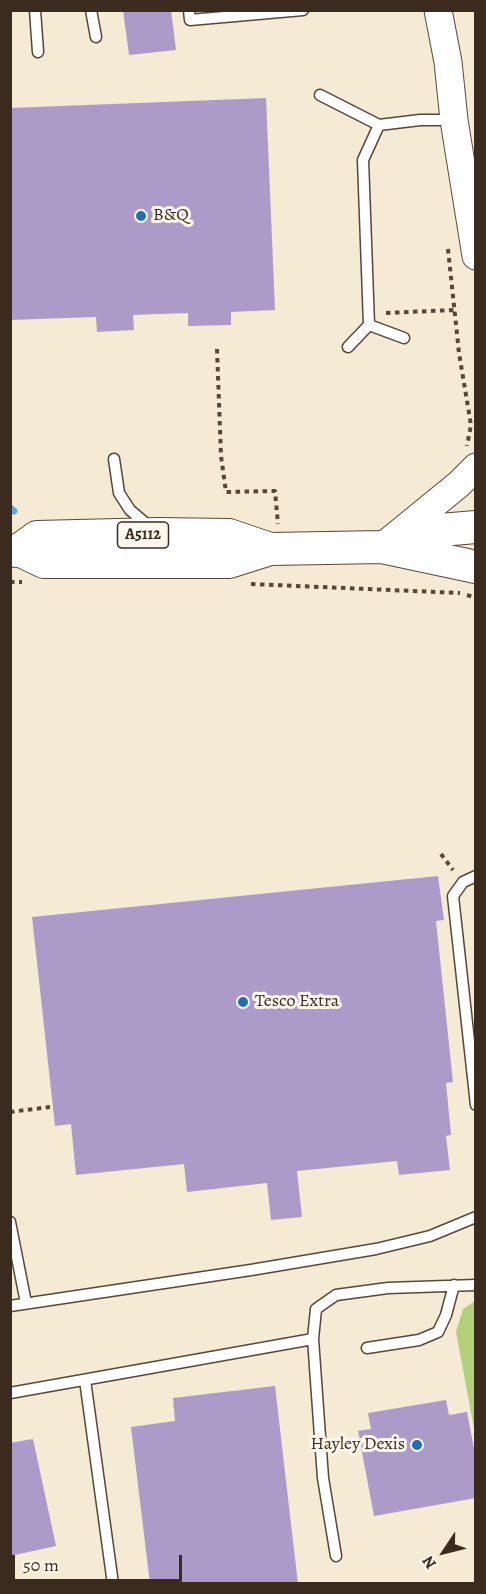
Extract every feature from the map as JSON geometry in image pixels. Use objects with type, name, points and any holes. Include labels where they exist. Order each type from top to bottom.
[{"type":"main road","name":"A5112","points":[[382,547],[428,531],[476,527]]},
{"type":"main road","name":"A5112","points":[[15,551],[37,537],[159,534],[229,535],[275,549]]},
{"type":"main road","name":"A5112","points":[[15,551],[44,562],[229,562],[275,549],[382,547],[476,567]]},
{"type":"street","points":[[438,10],[448,62],[454,120],[476,256]]},
{"type":"street","points":[[382,547],[459,484],[471,457]]},
{"type":"lane","points":[[35,10],[38,52]]},
{"type":"lane","points":[[91,10],[96,37]]},
{"type":"lane","points":[[189,10],[190,20],[303,10]]},
{"type":"lane","points":[[320,96],[379,125],[420,120],[454,120]]},
{"type":"lane","points":[[348,347],[369,325],[363,160],[379,125]]},
{"type":"lane","points":[[369,325],[404,339]]},
{"type":"lane","points":[[114,459],[119,493],[130,510],[159,534]]},
{"type":"lane","points":[[476,876],[463,882],[453,896],[476,1105]]},
{"type":"lane","points":[[10,1306],[376,1249],[430,1236],[476,1216]]},
{"type":"lane","points":[[10,1222],[26,1303]]},
{"type":"lane","points":[[367,1348],[419,1340],[438,1332],[446,1315],[454,1285]]},
{"type":"lane","points":[[336,1556],[323,1478],[313,1339],[316,1309],[336,1295],[388,1288],[476,1285]]},
{"type":"lane","points":[[10,1393],[313,1339]]},
{"type":"lane","points":[[85,1380],[113,1584]]},
{"type":"path","points":[[447,242],[459,353],[471,425],[471,457]]},
{"type":"path","points":[[369,314],[454,310]]},
{"type":"path","points":[[217,349],[221,456],[226,492],[275,491],[275,549]]},
{"type":"path","points":[[10,1112],[50,1107]]},
{"type":"green space","points":[[475,1301],[475,1434],[456,1332],[463,1309]]},
{"type":"building","points":[[123,10],[171,10],[176,50],[129,55]]},
{"type":"building","name":"B&Q","points":[[266,98],[275,310],[231,312],[231,325],[188,326],[188,313],[133,315],[134,330],[97,332],[96,317],[10,320],[10,108]]},
{"type":"building","name":"Tesco Extra","points":[[438,876],[444,920],[436,921],[453,1082],[446,1083],[451,1135],[446,1136],[450,1170],[399,1175],[397,1161],[297,1171],[302,1217],[271,1220],[267,1183],[187,1192],[184,1164],[76,1175],[71,1124],[55,1126],[32,917]]},
{"type":"building","points":[[275,1386],[298,1584],[150,1584],[131,1427],[175,1421],[173,1398]]},
{"type":"building","name":"Hayley Dexis","points":[[446,1400],[449,1415],[467,1412],[476,1459],[476,1498],[374,1516],[358,1431],[371,1429],[368,1413]]},
{"type":"building","points":[[33,1439],[56,1546],[10,1556],[10,1443]]},
{"type":"waterway","points":[[10,508],[14,511]]},
{"type":"place","name":"B&Q","points":[[141,216]]},
{"type":"place","name":"Tesco Extra","points":[[243,1002]]},
{"type":"place","name":"Hayley Dexis","points":[[417,1445]]}]
